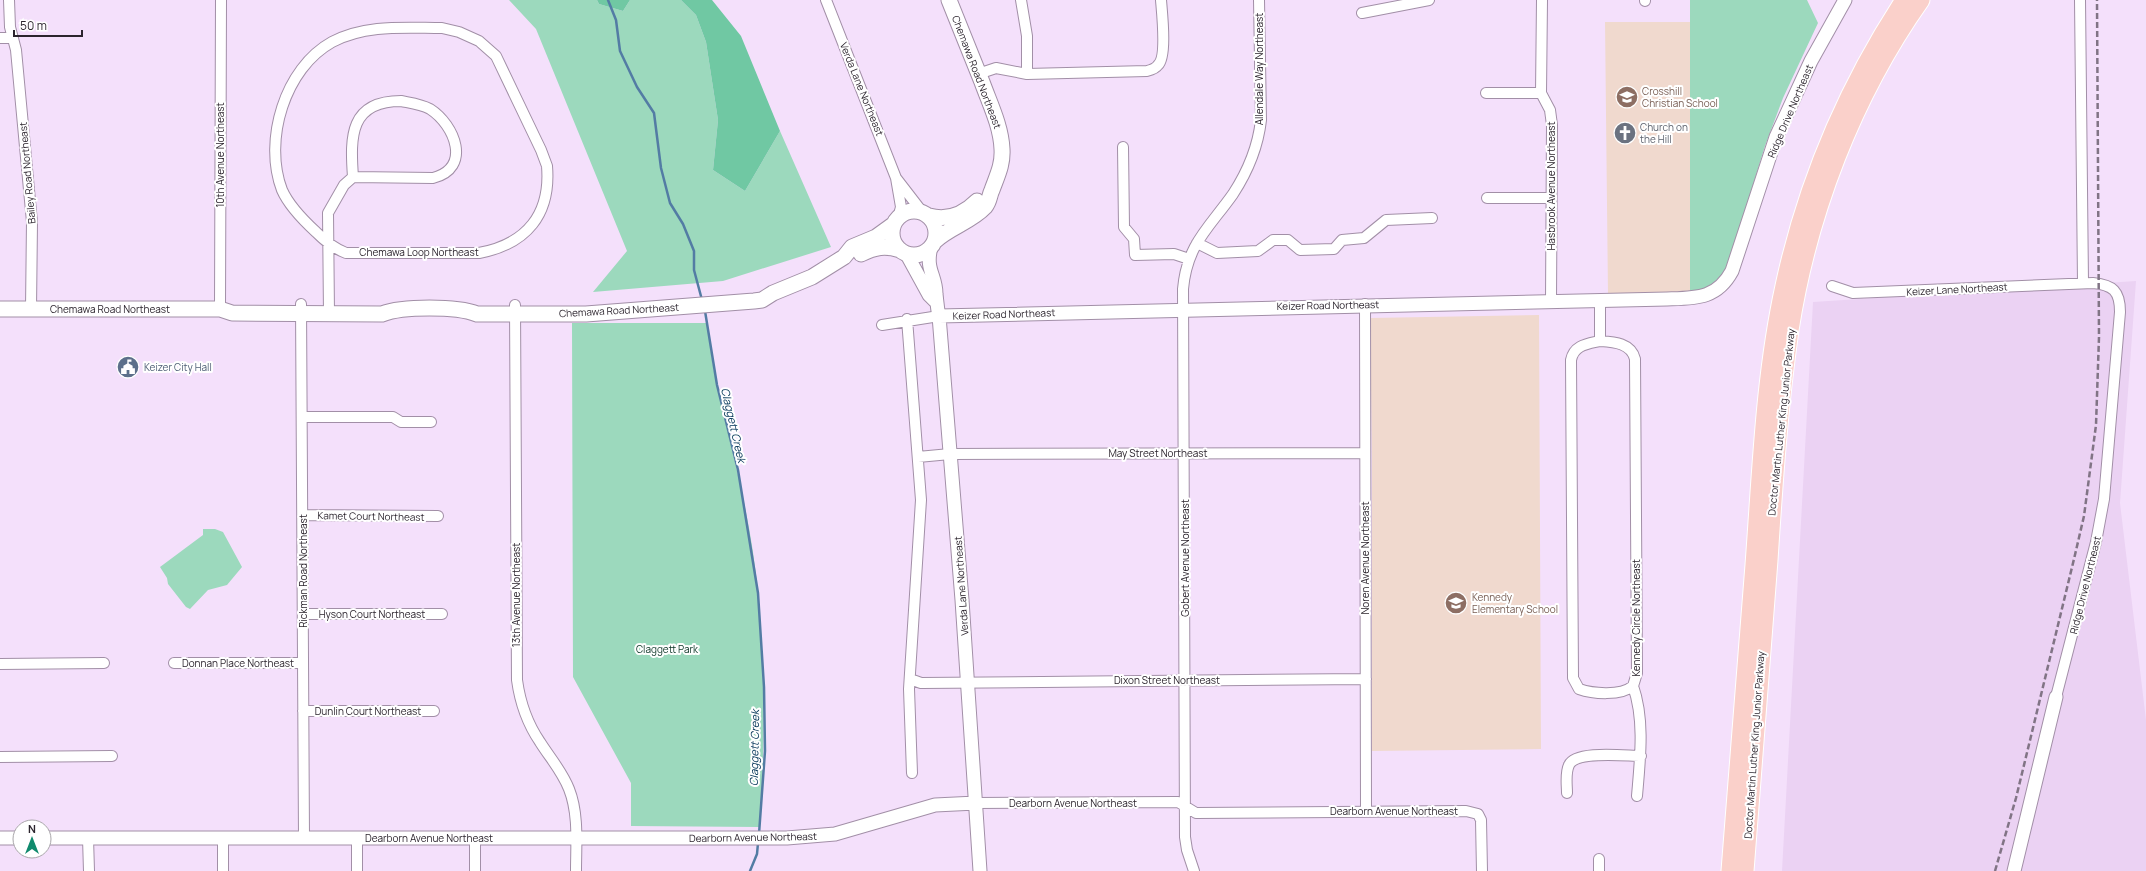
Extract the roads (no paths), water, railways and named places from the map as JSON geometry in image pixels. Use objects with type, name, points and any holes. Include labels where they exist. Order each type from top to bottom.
[{"type":"highway","name":"Doctor Martin Luther King Junior Parkway","points":[[1730,871],[1767,407],[1783,288],[1807,204],[1837,123],[1864,66],[1904,0]]},
{"type":"highway","name":"Doctor Martin Luther King Junior Parkway","points":[[1745,871],[1780,413],[1790,328],[1799,284],[1825,195],[1852,124],[1890,47],[1921,0]]},
{"type":"main road","name":"Chemawa Road Northeast","points":[[933,244],[952,228],[976,215],[990,200],[991,191],[999,173],[1002,148],[999,130],[949,0]]},
{"type":"main road","name":"Chemawa Road Northeast","points":[[926,214],[941,219],[955,215],[969,208],[991,191]]},
{"type":"main road","points":[[909,212],[926,214],[936,228],[933,244],[920,254],[903,252],[893,238],[896,221],[909,212]]},
{"type":"main road","name":"Chemawa Road Northeast","points":[[0,309],[220,309],[232,313],[329,309],[382,314],[393,310],[464,309],[474,304],[515,310],[586,314],[686,302],[741,298],[762,300],[773,293],[812,277],[844,257],[852,247],[876,237],[896,221]]},
{"type":"main road","name":"Chemawa Road Northeast","points":[[844,257],[860,254],[880,247],[892,247],[903,252]]},
{"type":"street","name":"Bailey Road Northeast","points":[[9,0],[10,27],[16,50],[30,199],[32,238],[31,309]]},
{"type":"street","name":"10th Avenue Northeast","points":[[220,309],[221,0]]},
{"type":"street","name":"Verda Lane Northeast","points":[[826,0],[896,178],[901,207],[896,221]]},
{"type":"street","points":[[1021,0],[1028,36],[1027,74]]},
{"type":"street","points":[[978,74],[996,68],[1027,74],[1147,71],[1159,65],[1163,55],[1161,0]]},
{"type":"street","name":"Allendale Way Northeast","points":[[1183,309],[1184,276],[1189,259],[1210,222],[1242,179],[1251,160],[1259,133],[1261,120],[1259,0]]},
{"type":"street","points":[[1362,13],[1429,0]]},
{"type":"street","name":"Hasbrook Avenue Northeast","points":[[1542,0],[1541,93],[1550,110],[1552,125],[1551,301]]},
{"type":"street","name":"Ridge Drive Northeast","points":[[1716,290],[1725,283],[1735,265],[1776,137],[1811,61],[1845,0]]},
{"type":"street","points":[[2080,0],[2083,283]]},
{"type":"street","name":"Chemawa Loop Northeast","points":[[375,29],[449,29],[471,37],[489,48],[502,66],[547,166],[548,184],[544,203],[537,219],[530,227],[508,244],[479,253],[346,253],[328,243],[292,206],[282,190],[278,171],[276,134],[281,112],[293,81],[306,64],[331,43],[355,33],[375,29]]},
{"type":"street","points":[[0,38],[13,38]]},
{"type":"street","points":[[1486,93],[1541,93]]},
{"type":"street","points":[[329,309],[328,218],[330,208],[344,185],[353,176],[433,178],[440,176],[451,168],[455,161],[456,146],[453,136],[438,115],[423,106],[401,101],[375,105],[359,118],[353,132],[351,143],[353,176]]},
{"type":"street","points":[[1123,147],[1124,227],[1134,239],[1134,255],[1168,254],[1189,259]]},
{"type":"street","name":"Verda Lane Northeast","points":[[896,178],[926,214]]},
{"type":"street","points":[[1487,198],[1551,198]]},
{"type":"street","points":[[1197,243],[1217,253],[1258,251],[1273,240],[1288,240],[1300,250],[1334,249],[1342,240],[1368,236],[1386,220],[1432,218]]},
{"type":"street","name":"Verda Lane Northeast","points":[[933,244],[928,264],[936,294],[935,301],[939,316],[968,682],[980,871]]},
{"type":"street","name":"Verda Lane Northeast","points":[[903,252],[929,295],[935,301]]},
{"type":"street","name":"Ridge Drive Northeast","points":[[2014,871],[2056,697],[2096,542],[2104,499],[2120,302],[2117,293],[2106,285],[2083,283]]},
{"type":"street","name":"Keizer Lane Northeast","points":[[1832,286],[1853,293],[2083,283]]},
{"type":"street","name":"Keizer Road Northeast","points":[[939,316],[1365,304],[1692,297],[1716,290]]},
{"type":"street","points":[[1600,300],[1600,341]]},
{"type":"street","name":"Noren Avenue Northeast","points":[[1365,304],[1366,811]]},
{"type":"street","name":"Rickman Road Northeast","points":[[302,309],[304,515],[302,663],[304,838]]},
{"type":"street","name":"Gobert Avenue Northeast","points":[[1183,309],[1186,680],[1185,837],[1187,850],[1194,871]]},
{"type":"street","name":"13th Avenue Northeast","points":[[515,310],[516,640],[519,697],[539,741],[562,774],[570,790],[574,805],[576,871]]},
{"type":"street","points":[[882,325],[907,319],[939,316]]},
{"type":"street","points":[[907,319],[921,500],[910,679],[912,773]]},
{"type":"street","name":"Kennedy Circle Northeast","points":[[1600,341],[1626,346],[1634,353],[1635,359],[1637,673],[1633,686],[1621,692],[1585,691],[1579,689],[1573,678],[1571,360],[1576,348],[1600,341]]},
{"type":"street","points":[[302,417],[393,417],[401,422],[431,422]]},
{"type":"street","name":"May Street Northeast","points":[[918,457],[950,454],[1365,453]]},
{"type":"street","name":"Kamet Court Northeast","points":[[304,515],[438,516]]},
{"type":"street","name":"Hyson Court Northeast","points":[[303,614],[442,614]]},
{"type":"street","points":[[0,664],[104,663]]},
{"type":"street","name":"Donnan Place Northeast","points":[[174,663],[302,663]]},
{"type":"street","name":"Dixon Street Northeast","points":[[910,679],[921,683],[1366,679]]},
{"type":"street","points":[[1633,686],[1637,700],[1641,756],[1637,796]]},
{"type":"street","name":"Dunlin Court Northeast","points":[[303,711],[434,711]]},
{"type":"street","points":[[0,757],[112,756]]},
{"type":"street","points":[[1567,793],[1567,770],[1569,764],[1579,757],[1641,756]]},
{"type":"street","name":"Dearborn Avenue Northeast","points":[[52,838],[787,838],[835,834],[935,805],[976,803],[1178,802],[1196,813],[1466,811],[1478,814],[1482,827],[1482,871]]},
{"type":"street","points":[[0,838],[12,838]]},
{"type":"street","points":[[88,838],[89,871]]},
{"type":"street","points":[[223,838],[223,871]]},
{"type":"street","points":[[357,838],[357,871]]},
{"type":"street","points":[[475,838],[475,871]]},
{"type":"street","points":[[1599,859],[1599,871]]},
{"type":"waterway","name":"Claggett Creek","points":[[608,0],[616,20],[620,51],[637,87],[654,113],[661,168],[670,203],[683,224],[694,251],[694,270],[702,300]]},
{"type":"waterway","name":"Claggett Creek","points":[[705,311],[717,385],[738,470],[758,593],[764,687],[765,751],[759,834]]},
{"type":"waterway","name":"Claggett Creek","points":[[750,871],[757,854],[758,843]]},
{"type":"railway","points":[[1995,871],[2016,798],[2084,516],[2096,425],[2099,337],[2097,0]]},
{"type":"place","name":"Crosshill Christian School","points":[[1627,97]]},
{"type":"place","name":"Church on the Hill","points":[[1625,133]]},
{"type":"place","name":"Keizer City Hall","points":[[128,367]]},
{"type":"place","name":"Kennedy Elementary School","points":[[1456,603]]},
{"type":"park label","name":"Claggett Park","points":[[667,649]]}]
